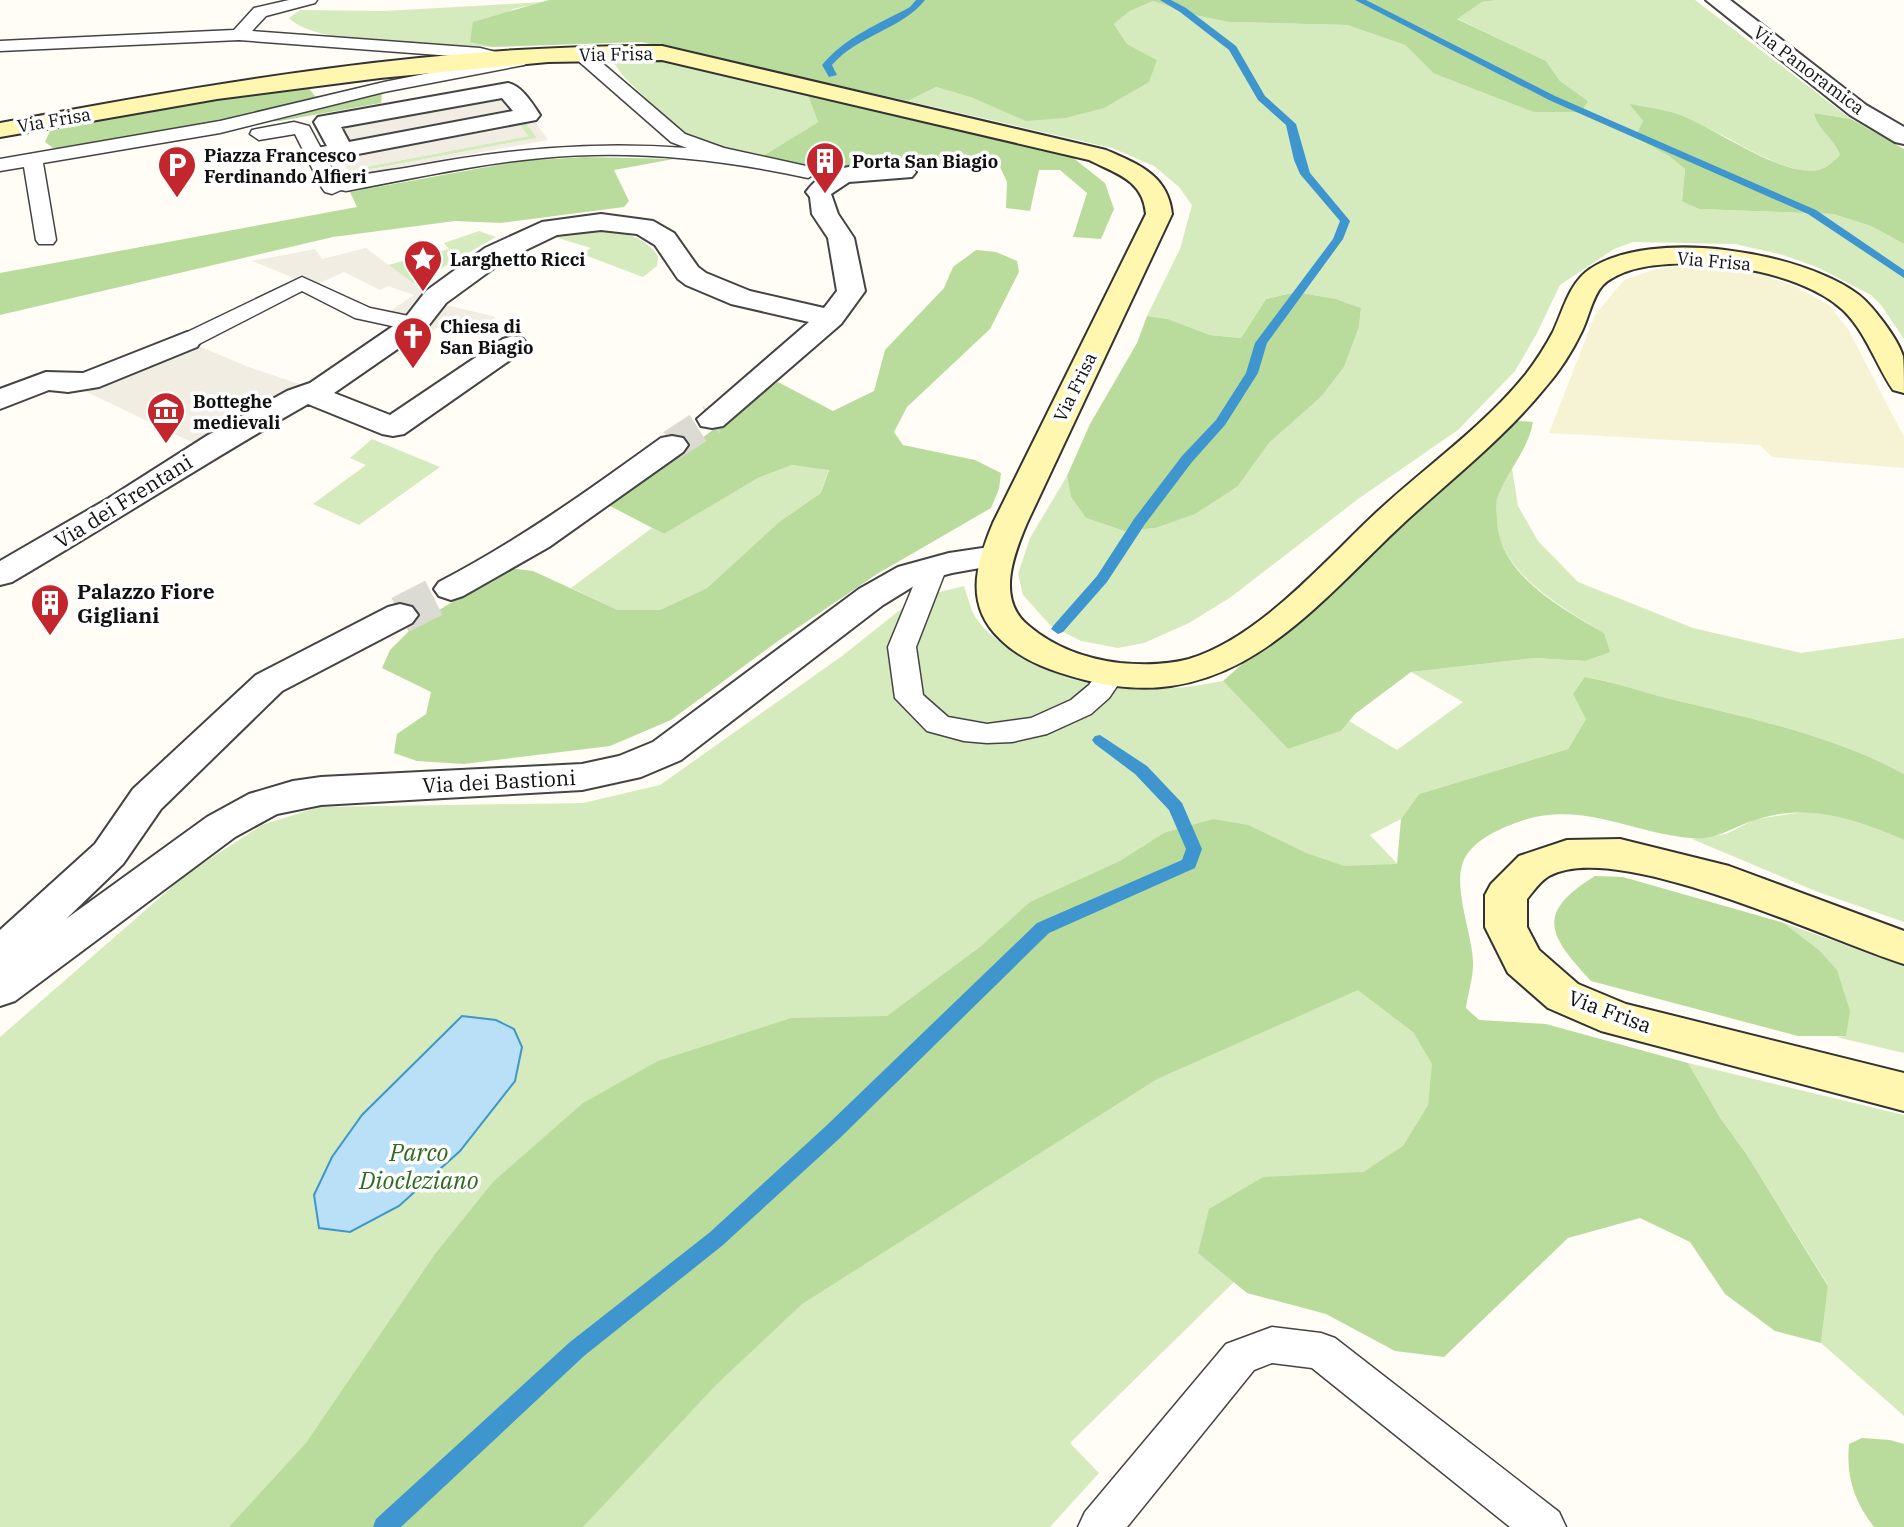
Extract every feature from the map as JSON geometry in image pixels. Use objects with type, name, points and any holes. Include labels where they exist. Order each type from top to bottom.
[{"type":"street","name":"Via Panoramica","points":[[1717,0],[1858,110],[1904,136]]},
{"type":"street","name":"Via Frisa","points":[[0,130],[251,88],[373,71],[547,56],[662,53],[1097,155],[1141,178],[1157,194],[1159,214],[996,556],[991,597],[998,614],[1011,631],[1045,655],[1079,667],[1123,676],[1167,674],[1205,667],[1262,635],[1482,436],[1535,382],[1564,340],[1592,280],[1617,265],[1656,257],[1691,256],[1774,267],[1814,281],[1852,303],[1874,331],[1904,384]]},
{"type":"street","points":[[316,155],[528,115],[508,90],[326,122],[342,150]]},
{"type":"street","points":[[712,419],[831,318],[851,291],[841,238],[825,214],[816,188],[836,177],[903,172]]},
{"type":"street","points":[[315,391],[415,324],[436,297],[495,254],[533,235],[567,224],[601,222],[644,227],[665,239],[688,273],[727,294],[831,318]]},
{"type":"street","points":[[0,400],[46,381],[88,381],[187,341]]},
{"type":"street","points":[[315,391],[393,427],[513,345]]},
{"type":"street","name":"Via dei Frentani","points":[[0,575],[111,511],[219,442],[315,391]]},
{"type":"street","points":[[451,589],[477,576],[578,513],[672,445]]},
{"type":"street","name":"Via dei Bastioni","points":[[0,989],[221,827],[263,804],[293,795],[321,791],[582,777],[627,768],[667,751],[871,597],[910,574],[996,556]]},
{"type":"street","points":[[0,955],[109,854],[147,799],[269,683],[401,615]]},
{"type":"street","name":"Via Frisa","points":[[1904,948],[1714,877],[1620,854],[1567,856],[1533,866],[1506,895],[1506,927],[1523,961],[1563,996],[1617,1019],[1904,1092]]},
{"type":"lane","points":[[239,35],[260,12],[309,0]]},
{"type":"lane","points":[[0,46],[239,35],[480,53],[502,59]]},
{"type":"lane","points":[[581,54],[678,138],[816,188]]},
{"type":"lane","points":[[0,180],[34,168],[384,87],[547,56]]},
{"type":"lane","points":[[0,165],[34,168],[294,128],[302,131],[339,186],[502,158],[572,150],[637,150],[734,157]]},
{"type":"lane","points":[[34,168],[46,240]]},
{"type":"lane","points":[[187,341],[302,282],[363,313],[415,324]]},
{"type":"lane","points":[[934,567],[902,646],[909,698],[939,726],[977,734],[1035,728],[1083,708],[1105,687],[1111,673]]},
{"type":"lane","points":[[1100,1527],[1240,1357],[1272,1345],[1321,1351],[1544,1527]]},
{"type":"shaded area","points":[[511,87],[548,140],[350,176],[321,120]],"holes":[[[505,93],[537,138],[356,172],[355,169],[528,136],[502,100],[333,131],[330,125]]]},
{"type":"shaded area","name":"Larghetto Ricci","points":[[366,248],[414,284],[449,297],[442,304],[496,317],[474,332],[444,323],[422,338],[375,321],[414,295],[388,286],[380,290],[344,272],[313,286],[252,261],[315,249],[322,259]]},
{"type":"shaded area","points":[[1692,264],[1722,265],[1755,272],[1797,287],[1829,305],[1848,329],[1904,437],[1904,468],[1772,457],[1760,445],[1549,433],[1595,315],[1624,280],[1656,269]]},
{"type":"shaded area","points":[[187,341],[246,366],[311,388],[208,450],[70,384]]},
{"type":"green space","points":[[549,0],[1499,0],[1482,2],[1457,19],[1546,61],[1560,81],[1588,101],[1581,112],[1534,112],[1433,73],[1405,45],[1347,25],[1229,22],[1199,16],[1153,1],[1130,11],[1114,24],[1127,44],[1157,60],[1149,82],[1104,108],[1065,118],[1026,121],[973,98],[936,87],[908,101],[641,42],[492,47],[470,42],[473,22]]},
{"type":"green space","points":[[1695,0],[1851,119],[1814,113],[1840,155],[1824,168],[1805,170],[1776,163],[1698,125],[1658,111],[1630,105],[1643,121],[1636,137],[1669,156],[1685,169],[1682,200],[1699,209],[1833,214],[1871,226],[1904,244],[1904,339],[1871,295],[1817,267],[1783,255],[1735,244],[1633,242],[1614,249],[1560,285],[1515,371],[1458,430],[1358,499],[1231,597],[1189,623],[1144,643],[1118,648],[1081,641],[1050,625],[1023,595],[1018,574],[1030,538],[1067,476],[1071,497],[1086,518],[1124,531],[1155,528],[1238,486],[1269,443],[1322,396],[1344,367],[1359,327],[1361,308],[1336,299],[1295,292],[1266,299],[1241,338],[1210,335],[1168,319],[1147,316],[1180,249],[1192,205],[1179,187],[1154,166],[1112,148],[908,101],[936,87],[973,98],[1157,60],[1127,44],[1114,24],[1130,11],[1153,1],[1199,16],[1229,22],[1347,25],[1405,45],[1433,73],[1588,101],[1560,81],[1546,61],[1456,18],[1482,2]]},
{"type":"green space","points":[[546,2],[513,9],[470,41],[492,47],[416,45],[354,39],[303,27],[289,18],[300,10],[384,11]]},
{"type":"green space","points":[[609,56],[671,61],[807,93],[818,122],[761,157],[711,147],[685,136],[623,76]]},
{"type":"green space","points":[[306,85],[315,96],[382,94],[381,103],[280,121],[212,123],[77,150],[53,148],[45,142],[50,131],[67,124]]},
{"type":"green space","points":[[505,93],[537,138],[356,172],[355,169],[527,136],[333,131],[330,125]]},
{"type":"green space","points":[[807,93],[1072,157],[1105,183],[1114,209],[1101,239],[1073,237],[1087,193],[1060,170],[1039,170],[1030,211],[1006,208],[1007,182],[999,165],[807,166],[761,157],[818,122]]},
{"type":"green space","points":[[1629,104],[1677,114],[1766,159],[1803,170],[1821,169],[1840,155],[1818,124],[1814,113],[1851,119],[1904,149],[1904,244],[1871,226],[1833,214],[1699,209],[1682,201],[1685,169],[1669,156],[1635,137],[1643,121]]},
{"type":"green space","points":[[584,157],[674,159],[614,170],[629,201],[624,207],[501,223],[455,221],[333,237],[0,315],[0,273],[357,207],[350,192],[520,161]]},
{"type":"green space","points":[[590,229],[619,232],[645,242],[658,256],[657,266],[643,277],[582,254],[591,248],[548,235]]},
{"type":"green space","points":[[479,231],[496,237],[414,284],[388,265],[449,249],[444,243]]},
{"type":"green space","points":[[976,250],[996,252],[1017,261],[1019,272],[990,329],[907,407],[894,432],[903,445],[975,460],[1001,473],[999,489],[991,508],[877,574],[778,641],[671,720],[610,746],[464,764],[417,761],[394,753],[397,734],[426,714],[431,692],[382,668],[390,650],[415,625],[507,568],[533,571],[618,610],[660,610],[707,588],[779,522],[821,493],[829,470],[792,465],[758,478],[664,534],[610,506],[778,382],[833,411],[874,391],[885,350],[944,288],[953,267]]},
{"type":"green space","points":[[1296,292],[1336,299],[1361,308],[1359,327],[1344,367],[1322,396],[1269,443],[1238,486],[1195,514],[1155,528],[1124,531],[1086,518],[1071,497],[1067,476],[1090,424],[1137,343],[1147,316],[1168,319],[1210,335],[1241,338],[1266,299]]},
{"type":"green space","points":[[1508,420],[1533,422],[1527,442],[1497,499],[1500,540],[1521,574],[1536,588],[1604,633],[1610,652],[1585,661],[1535,658],[1411,672],[1355,714],[1341,731],[1288,749],[1223,681],[1316,599]]},
{"type":"green space","points":[[372,439],[440,467],[359,525],[313,504],[366,465],[350,458]]},
{"type":"green space","points":[[792,465],[829,469],[821,493],[779,522],[707,588],[660,610],[618,610],[571,588],[652,528],[664,534],[758,478]]},
{"type":"green space","name":"Parco Diocleziano","points":[[1512,468],[1518,506],[1538,541],[1578,582],[1693,628],[1801,653],[1904,638],[1904,774],[1849,749],[1792,730],[1586,677],[1586,719],[1568,749],[1419,794],[1401,819],[1370,835],[1470,940],[1393,1014],[1413,1032],[1433,1064],[1428,1105],[1403,1147],[1363,1172],[1234,1282],[1070,1443],[1099,1473],[1050,1527],[0,1527],[0,1037],[188,873],[262,825],[319,807],[583,803],[660,785],[842,656],[915,598],[964,586],[972,611],[989,633],[1035,664],[1060,675],[1113,688],[1140,689],[1167,689],[1223,681],[1288,749],[1341,731],[1349,721],[1397,750],[1463,702],[1411,672],[1535,658],[1585,661],[1604,633],[1547,597],[1514,564],[1502,546],[1496,525],[1496,502]]},
{"type":"green space","points":[[1585,677],[1792,730],[1849,749],[1904,774],[1904,840],[1868,825],[1813,813],[1774,815],[1716,835],[1699,838],[1665,834],[1597,818],[1553,815],[1529,819],[1487,836],[1466,856],[1460,879],[1473,961],[1466,1008],[1479,1020],[1546,1024],[1688,1063],[1828,1286],[1821,1343],[1775,1331],[1725,1294],[1690,1242],[1640,1218],[1568,1238],[1444,1357],[1395,1351],[1326,1314],[1247,1293],[1198,1253],[1209,1209],[1263,1177],[1363,1172],[1403,1146],[1428,1105],[1432,1064],[1413,1032],[1358,990],[1157,1079],[802,1304],[716,1385],[583,1527],[229,1527],[306,1443],[435,1254],[493,1182],[583,1103],[658,1061],[791,1018],[887,1016],[980,947],[1030,902],[1120,861],[1164,833],[1213,819],[1248,825],[1306,853],[1344,866],[1397,864],[1401,819],[1419,794],[1568,749],[1586,719],[1573,694]]},
{"type":"green space","points":[[1803,812],[1848,816],[1904,840],[1904,922],[1818,892],[1692,839],[1726,834],[1756,819]]},
{"type":"green space","points":[[1595,876],[1623,877],[1784,923],[1819,950],[1837,970],[1850,1011],[1846,1036],[1798,1036],[1591,981],[1565,950],[1554,925],[1556,913],[1563,902]]},
{"type":"green space","points":[[1784,923],[1904,966],[1904,1053],[1836,1037],[1846,1036],[1819,950]]},
{"type":"green space","points":[[1688,1063],[1904,1115],[1904,1416],[1821,1343],[1828,1285]]},
{"type":"green space","points":[[1862,1438],[1904,1444],[1904,1527],[1874,1527],[1861,1508],[1850,1478],[1849,1444]]},
{"type":"water","points":[[462,1016],[496,1020],[514,1029],[522,1047],[515,1081],[460,1151],[399,1206],[350,1232],[319,1228],[314,1195],[332,1157],[362,1115]]},
{"type":"waterway","points":[[832,75],[827,65],[839,51],[913,9],[921,0]]},
{"type":"waterway","points":[[1058,629],[1102,579],[1139,522],[1187,459],[1221,422],[1252,373],[1261,343],[1338,239],[1345,221],[1305,174],[1291,124],[1261,98],[1233,48],[1183,10],[1164,0]]},
{"type":"waterway","points":[[1359,0],[1552,98],[1812,212],[1904,275]]},
{"type":"waterway","points":[[384,1527],[577,1349],[716,1239],[833,1132],[1043,928],[1189,864],[1194,849],[1176,807],[1141,770],[1100,740]]},
{"type":"tunnel","points":[[672,445],[712,419]]},
{"type":"tunnel","points":[[400,615],[451,589]]},
{"type":"place","name":"Porta San Biagio","points":[[825,195]]},
{"type":"place","name":"Piazza Francesco Ferdinando Alfieri","points":[[177,199]]},
{"type":"place","name":"Larghetto Ricci","points":[[423,293]]},
{"type":"place","name":"Chiesa di San Biagio","points":[[413,370]]},
{"type":"place","name":"Botteghe medievali","points":[[166,445]]},
{"type":"place","name":"Palazzo Fiore Gigliani","points":[[50,637]]}]
